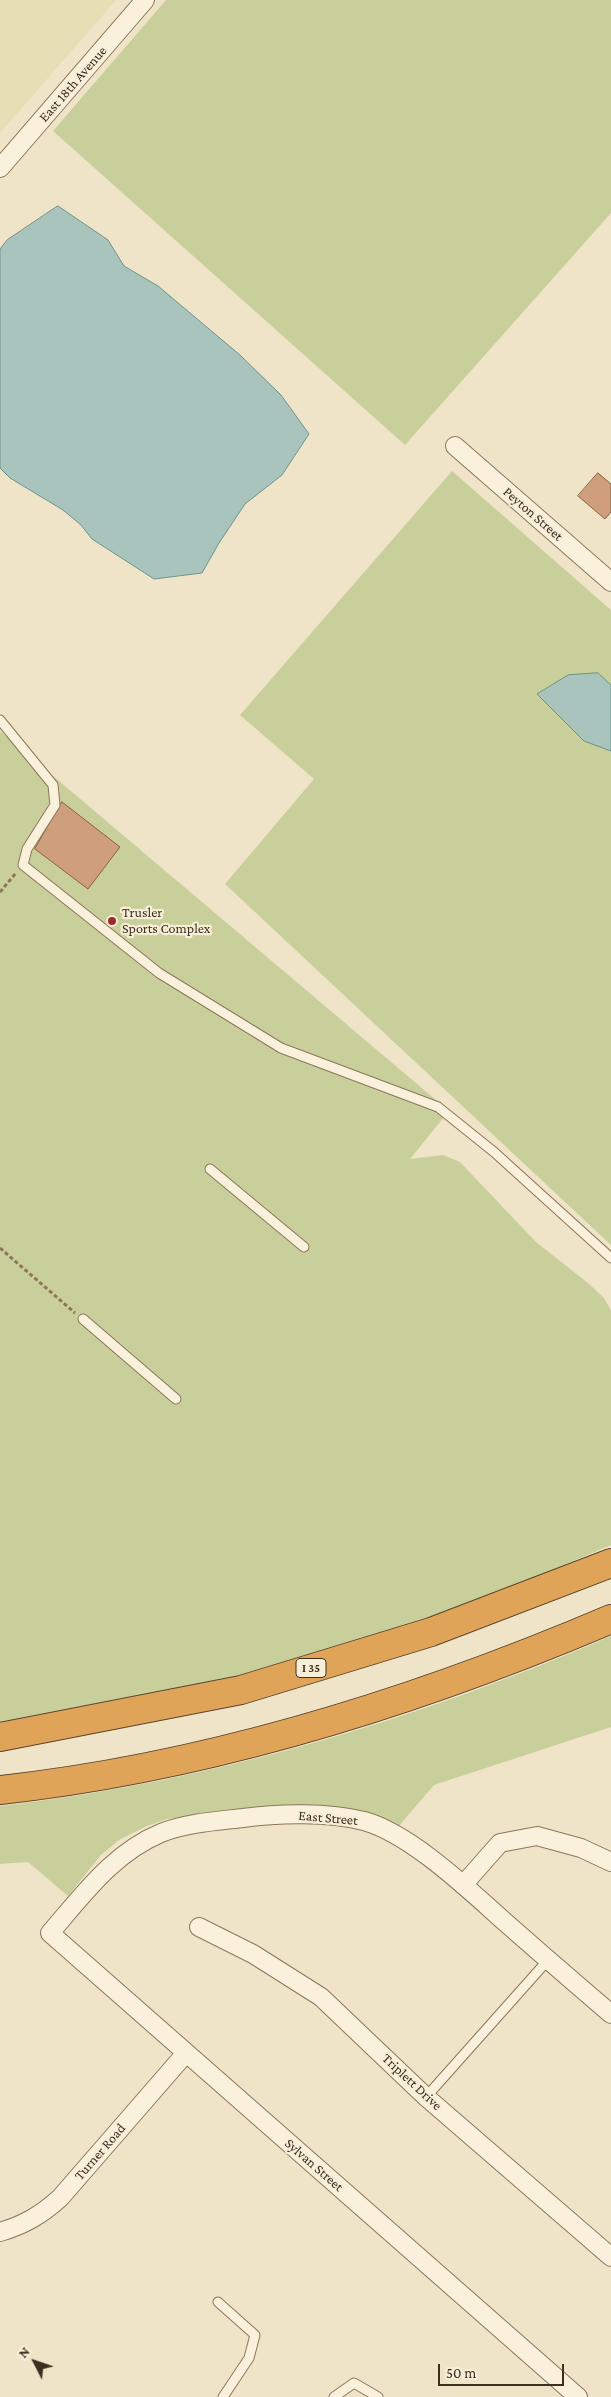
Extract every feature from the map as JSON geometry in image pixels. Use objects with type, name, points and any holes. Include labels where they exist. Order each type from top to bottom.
[{"type":"highway","name":"I 35","points":[[0,1737],[241,1690],[432,1632],[611,1563]]},
{"type":"highway","points":[[0,1790],[167,1763],[315,1726],[418,1695],[542,1649],[611,1619]]},
{"type":"street","name":"East 18th Avenue","points":[[0,168],[145,0]]},
{"type":"street","name":"Peyton Street","points":[[455,446],[611,582]]},
{"type":"street","name":"East Street","points":[[50,1933],[112,1863],[140,1843],[164,1832],[213,1822],[272,1814],[334,1817],[364,1822],[386,1831],[426,1855],[611,2014]]},
{"type":"street","points":[[463,1885],[500,1843],[537,1836],[581,1848],[611,1862]]},
{"type":"street","name":"Triplett Drive","points":[[199,1927],[253,1954],[321,1997],[426,2097],[611,2257]]},
{"type":"street","name":"Sylvan Street","points":[[50,1933],[578,2397]]},
{"type":"street","name":"Turner Road","points":[[0,2232],[24,2225],[45,2212],[60,2198],[186,2053]]},
{"type":"lane","points":[[0,720],[53,785],[55,805],[27,849],[22,865],[159,973],[281,1048],[438,1107],[494,1152],[611,1258]]},
{"type":"lane","points":[[210,1169],[304,1247]]},
{"type":"lane","points":[[83,1319],[176,1399]]},
{"type":"lane","points":[[426,2097],[548,1960]]},
{"type":"lane","points":[[218,2302],[255,2336],[249,2358],[223,2397]]},
{"type":"lane","points":[[334,2397],[354,2383],[378,2397]]},
{"type":"path","points":[[0,892],[22,865]]},
{"type":"path","points":[[0,1248],[83,1319]]},
{"type":"shaded area","points":[[0,0],[116,0],[0,133]]},
{"type":"green space","points":[[166,0],[611,0],[611,213],[405,445],[53,131]]},
{"type":"green space","points":[[452,471],[611,610],[611,1245],[225,884],[314,779],[240,715]]},
{"type":"green space","points":[[0,731],[449,1111],[410,1159],[443,1155],[460,1162],[536,1242],[604,1298],[611,1310],[611,1545],[505,1590],[414,1624],[317,1655],[209,1683],[0,1723]]},
{"type":"green space","points":[[611,1636],[611,1727],[434,1785],[398,1827],[326,1808],[289,1806],[167,1819],[147,1826],[119,1840],[101,1855],[68,1896],[28,1862],[0,1864],[0,1806],[79,1795],[157,1781],[234,1764],[312,1743],[463,1695]]},
{"type":"water","points":[[58,206],[108,240],[124,266],[158,286],[240,355],[281,395],[309,434],[282,475],[245,504],[202,573],[154,579],[92,539],[81,525],[63,510],[10,478],[0,468],[0,249],[7,240]]},
{"type":"water","points":[[598,673],[611,685],[611,751],[584,741],[537,694],[568,675]]},
{"type":"building","points":[[598,473],[611,484],[611,512],[605,519],[578,496]]},
{"type":"building","points":[[62,802],[120,847],[88,889],[35,849]]},
{"type":"place","name":"Trusler Sports Complex","points":[[112,921]]}]
